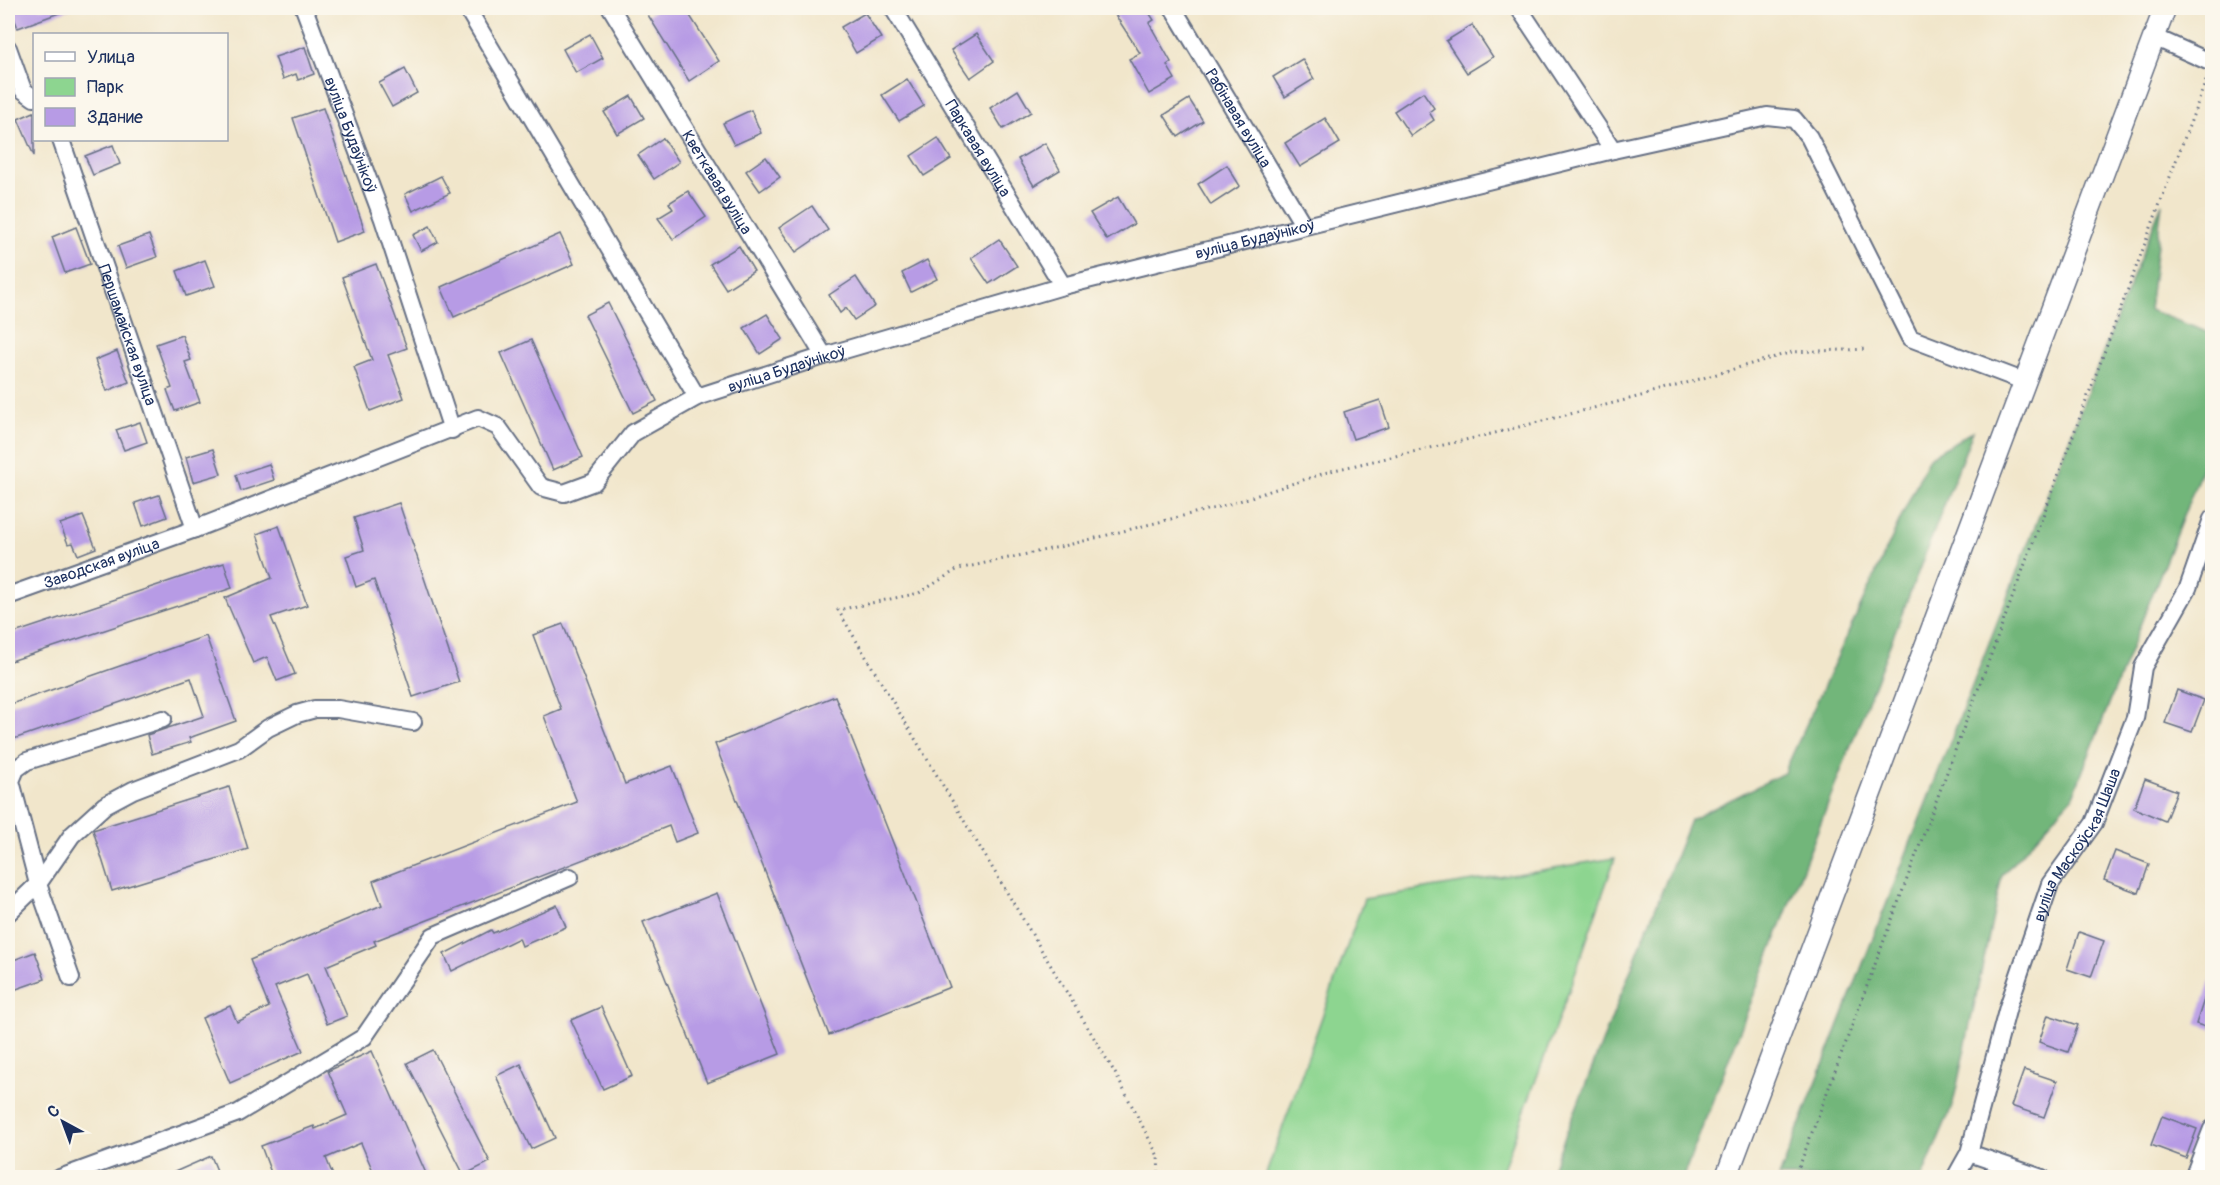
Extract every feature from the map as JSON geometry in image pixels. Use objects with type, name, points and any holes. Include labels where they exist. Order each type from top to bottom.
[{"type":"main road","points":[[1726,1178],[2023,381],[2165,8]]},
{"type":"street","name":"вуліца Будаўнікоў","points":[[304,8],[383,219],[452,430],[478,418],[498,427],[541,487],[564,493],[594,482],[633,433],[697,397],[824,356],[1063,286],[1613,150],[1767,116],[1794,119],[1809,137],[1911,338],[2023,381]]},
{"type":"street","points":[[467,8],[697,397]]},
{"type":"street","name":"Кветкавая вуліца","points":[[611,8],[824,356]]},
{"type":"street","name":"Паркавая вуліца","points":[[894,8],[1063,286]]},
{"type":"street","name":"Рабінавая вуліца","points":[[1173,8],[1304,226]]},
{"type":"street","points":[[1519,8],[1613,150]]},
{"type":"street","points":[[2154,37],[2210,70]]},
{"type":"street","points":[[8,48],[22,95]]},
{"type":"street","name":"Першамайская вуліца","points":[[61,141],[195,529]]},
{"type":"street","name":"Заводская вуліца","points":[[8,596],[195,529],[452,430]]},
{"type":"street","name":"вуліца Маскоўская Шаша","points":[[1955,1178],[1969,1153],[2008,1007],[2050,884],[2094,823],[2135,718],[2144,667],[2188,588],[2212,519]]},
{"type":"street","points":[[8,913],[38,884],[72,835],[105,805],[134,790],[239,749],[268,728],[297,714],[315,709],[338,709],[413,722]]},
{"type":"street","points":[[71,978],[38,884],[11,780],[16,769],[27,761],[163,719]]},
{"type":"street","points":[[60,1178],[238,1113],[364,1036],[433,936],[570,877]]},
{"type":"street","points":[[2193,1178],[2212,1129]]},
{"type":"street","points":[[1969,1153],[2042,1178]]},
{"type":"path","points":[[1795,1178],[2210,70]]},
{"type":"path","points":[[1159,1178],[1158,1156],[1115,1073],[838,610],[919,593],[958,569],[1064,546],[1230,504],[1334,470],[1487,435],[1645,395],[1792,352],[1868,349]]},
{"type":"green space","points":[[2162,203],[2149,310],[2212,334],[2212,443],[2072,798],[2002,875],[1953,1104],[1922,1177],[1779,1177]]},
{"type":"green space","points":[[1973,431],[1683,1177],[1549,1177],[1690,820],[1784,773],[1929,457]]},
{"type":"green space","points":[[1615,858],[1500,1177],[1265,1177],[1364,899]]},
{"type":"building","points":[[10,8],[70,8],[70,9],[18,28]]},
{"type":"building","points":[[659,8],[685,8],[719,61],[689,81],[648,15]]},
{"type":"building","points":[[1123,8],[1146,8],[1154,20],[1149,23],[1171,62],[1167,65],[1175,79],[1149,94],[1129,59],[1140,53],[1114,13]]},
{"type":"building","points":[[865,13],[881,38],[856,53],[841,27]]},
{"type":"building","points":[[1472,25],[1493,57],[1467,73],[1446,41]]},
{"type":"building","points":[[590,34],[603,58],[576,73],[563,49]]},
{"type":"building","points":[[976,34],[994,61],[970,78],[951,50]]},
{"type":"building","points":[[305,47],[314,74],[298,80],[296,74],[283,79],[275,57]]},
{"type":"building","points":[[1302,59],[1314,79],[1285,97],[1273,77]]},
{"type":"building","points":[[405,69],[417,93],[392,107],[379,83]]},
{"type":"building","points":[[907,79],[924,106],[899,121],[882,95]]},
{"type":"building","points":[[1018,90],[1031,112],[1003,129],[990,108]]},
{"type":"building","points":[[1423,92],[1434,108],[1429,112],[1434,120],[1411,136],[1394,111]]},
{"type":"building","points":[[631,96],[644,118],[617,134],[604,112]]},
{"type":"building","points":[[1189,99],[1203,121],[1178,137],[1164,115]]},
{"type":"building","points":[[323,108],[365,231],[335,242],[293,118]]},
{"type":"building","points":[[751,110],[761,133],[734,145],[723,123]]},
{"type":"building","points":[[33,112],[34,156],[18,119]]},
{"type":"building","points":[[1325,118],[1340,143],[1300,167],[1285,143]]},
{"type":"building","points":[[663,138],[679,162],[654,179],[638,155]]},
{"type":"building","points":[[938,138],[951,159],[924,176],[911,156]]},
{"type":"building","points":[[1045,143],[1060,170],[1034,186],[1018,159]]},
{"type":"building","points":[[113,145],[120,164],[93,175],[85,156]]},
{"type":"building","points":[[766,157],[780,177],[760,191],[746,171]]},
{"type":"building","points":[[1227,165],[1240,186],[1211,205],[1198,184]]},
{"type":"building","points":[[441,176],[450,193],[413,211],[405,194]]},
{"type":"building","points":[[688,191],[706,217],[673,239],[658,218],[673,209],[669,203]]},
{"type":"building","points":[[1118,197],[1134,224],[1107,240],[1090,213]]},
{"type":"building","points":[[812,206],[828,230],[796,252],[779,228]]},
{"type":"building","points":[[430,226],[438,242],[421,251],[413,235]]},
{"type":"building","points":[[76,227],[90,264],[65,273],[52,237]]},
{"type":"building","points":[[560,234],[574,264],[454,317],[441,287]]},
{"type":"building","points":[[149,235],[157,257],[126,268],[118,246]]},
{"type":"building","points":[[999,239],[1017,266],[989,284],[971,258]]},
{"type":"building","points":[[739,246],[754,271],[726,289],[710,264]]},
{"type":"building","points":[[205,260],[215,286],[186,296],[177,271]]},
{"type":"building","points":[[927,260],[937,279],[911,292],[902,273]]},
{"type":"building","points":[[376,264],[407,348],[388,355],[404,398],[370,411],[354,367],[372,360],[342,277]]},
{"type":"building","points":[[856,277],[875,306],[854,320],[846,308],[840,313],[829,295]]},
{"type":"building","points":[[608,303],[657,401],[633,413],[585,315]]},
{"type":"building","points":[[767,314],[783,339],[760,354],[744,328]]},
{"type":"building","points":[[182,335],[191,360],[185,362],[200,402],[175,411],[167,390],[172,388],[156,344]]},
{"type":"building","points":[[531,340],[583,457],[553,470],[501,353]]},
{"type":"building","points":[[117,351],[129,382],[107,391],[95,360]]},
{"type":"building","points":[[1380,400],[1389,427],[1353,439],[1344,412]]},
{"type":"building","points":[[140,422],[147,442],[124,450],[116,430]]},
{"type":"building","points":[[213,449],[221,474],[193,482],[186,457]]},
{"type":"building","points":[[269,464],[274,480],[241,491],[236,475]]},
{"type":"building","points":[[159,495],[167,517],[143,526],[135,503]]},
{"type":"building","points":[[399,503],[459,682],[413,697],[374,580],[356,587],[346,556],[364,550],[354,518]]},
{"type":"building","points":[[83,516],[96,548],[78,555],[73,543],[68,544],[60,524]]},
{"type":"building","points":[[279,526],[307,605],[271,617],[295,674],[277,681],[267,657],[253,663],[225,598],[272,578],[257,534]]},
{"type":"building","points":[[224,563],[232,588],[8,662],[8,635]]},
{"type":"building","points":[[563,624],[625,784],[672,766],[698,833],[675,842],[669,826],[374,941],[376,945],[326,966],[347,1016],[327,1024],[307,974],[275,987],[303,1051],[230,1083],[202,1018],[230,1006],[237,1022],[269,1007],[250,960],[382,905],[373,881],[577,802],[544,716],[561,709],[533,635]]},
{"type":"building","points":[[206,636],[236,721],[189,738],[191,742],[152,754],[147,735],[204,716],[191,678],[8,741],[8,705]]},
{"type":"building","points":[[2177,690],[2204,700],[2192,732],[2165,723]]},
{"type":"building","points":[[835,696],[950,987],[829,1035],[715,744]]},
{"type":"building","points":[[2145,779],[2177,791],[2165,821],[2134,808]]},
{"type":"building","points":[[229,787],[248,849],[112,891],[93,830]]},
{"type":"building","points":[[2115,851],[2149,864],[2139,893],[2104,880]]},
{"type":"building","points":[[717,893],[780,1054],[707,1083],[643,922]]},
{"type":"building","points":[[557,905],[566,927],[522,946],[519,938],[452,971],[444,954],[491,930],[493,933]]},
{"type":"building","points":[[2079,932],[2104,941],[2091,977],[2067,969]]},
{"type":"building","points":[[35,952],[45,979],[8,992],[8,962]]},
{"type":"building","points":[[2210,981],[2212,981],[2212,1029],[2196,1024]]},
{"type":"building","points":[[601,1007],[632,1076],[603,1089],[571,1020]]},
{"type":"building","points":[[2048,1015],[2078,1025],[2068,1052],[2039,1042]]},
{"type":"building","points":[[433,1050],[490,1162],[464,1175],[407,1063]]},
{"type":"building","points":[[372,1051],[428,1178],[376,1178],[361,1143],[326,1158],[334,1178],[273,1178],[261,1146],[314,1126],[315,1129],[347,1115],[328,1071]]},
{"type":"building","points":[[521,1064],[555,1138],[531,1149],[496,1076]]},
{"type":"building","points":[[2024,1070],[2057,1081],[2044,1117],[2011,1106]]},
{"type":"building","points":[[2162,1116],[2197,1129],[2186,1158],[2151,1145]]},
{"type":"building","points":[[211,1156],[220,1178],[161,1178]]}]
